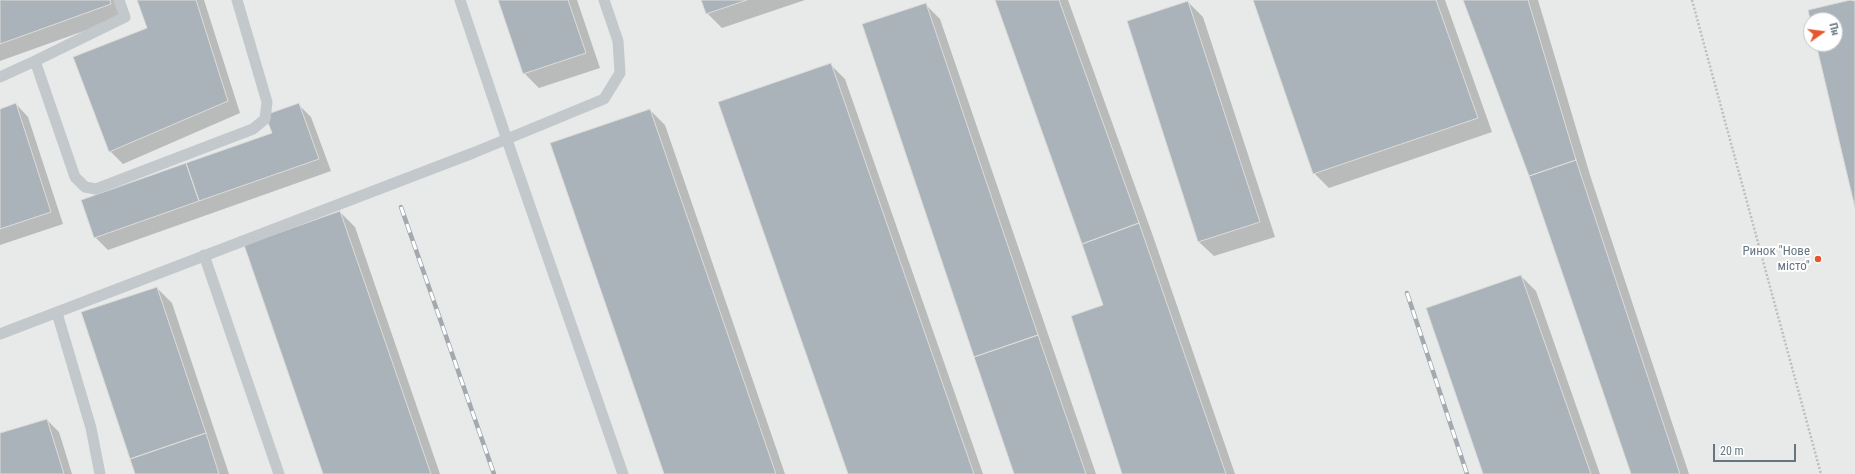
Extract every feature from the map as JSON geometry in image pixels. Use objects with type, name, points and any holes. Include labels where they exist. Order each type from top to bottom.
[{"type":"lane","points":[[0,77],[125,17],[120,0]]},
{"type":"lane","points":[[36,61],[75,177],[85,187],[96,189],[253,129],[265,119],[267,102],[237,0]]},
{"type":"lane","points":[[460,0],[506,140],[623,474]]},
{"type":"lane","points":[[0,334],[506,140],[604,99],[620,73],[618,41],[604,0]]},
{"type":"lane","points":[[204,255],[279,474]]},
{"type":"lane","points":[[57,313],[91,428],[100,474]]},
{"type":"path","points":[[1692,0],[1821,474]]},
{"type":"shaded area","points":[[0,0],[1855,0],[1855,474],[0,474]]},
{"type":"building","points":[[0,0],[110,0],[111,4],[0,44]]},
{"type":"building","points":[[137,0],[196,0],[228,101],[109,152],[73,57],[147,28]]},
{"type":"building","points":[[498,0],[568,0],[586,53],[523,74]]},
{"type":"building","points":[[701,0],[747,0],[706,14]]},
{"type":"building","points":[[995,0],[1059,0],[1139,223],[1082,244]]},
{"type":"building","points":[[1253,0],[1436,0],[1478,118],[1313,174]]},
{"type":"building","points":[[1463,0],[1528,0],[1576,160],[1529,176]]},
{"type":"building","points":[[1850,0],[1855,1],[1855,208],[1818,52],[1843,52],[1843,12],[1808,12],[1808,10]]},
{"type":"building","points":[[1188,1],[1260,222],[1198,242],[1127,21]]},
{"type":"building","points":[[926,3],[1038,335],[974,357],[862,24]]},
{"type":"building","points":[[831,63],[974,474],[848,474],[718,102]]},
{"type":"building","points":[[16,103],[51,212],[0,229],[0,109]]},
{"type":"building","points":[[299,103],[319,159],[199,201],[186,163],[272,133],[265,115]]},
{"type":"building","points":[[650,109],[776,474],[664,474],[550,143]]},
{"type":"building","points":[[1576,160],[1680,474],[1631,474],[1529,176]]},
{"type":"building","points":[[186,163],[199,201],[94,238],[81,200]]},
{"type":"building","points":[[340,211],[431,474],[323,474],[244,245]]},
{"type":"building","points":[[1139,223],[1226,474],[1122,474],[1071,316],[1103,305],[1082,244]]},
{"type":"building","points":[[1521,275],[1591,474],[1483,474],[1426,308]]},
{"type":"building","points":[[157,287],[206,433],[130,459],[81,312]]},
{"type":"building","points":[[1038,335],[1086,474],[1014,474],[974,357]]},
{"type":"building","points":[[47,419],[64,474],[0,474],[0,433]]},
{"type":"building","points":[[206,433],[219,474],[135,474],[130,459]]},
{"type":"railway","points":[[401,207],[494,474]]},
{"type":"railway","points":[[1407,293],[1467,474]]},
{"type":"place","name":"Ринок \"Нове місто\"","points":[[1818,259]]}]
